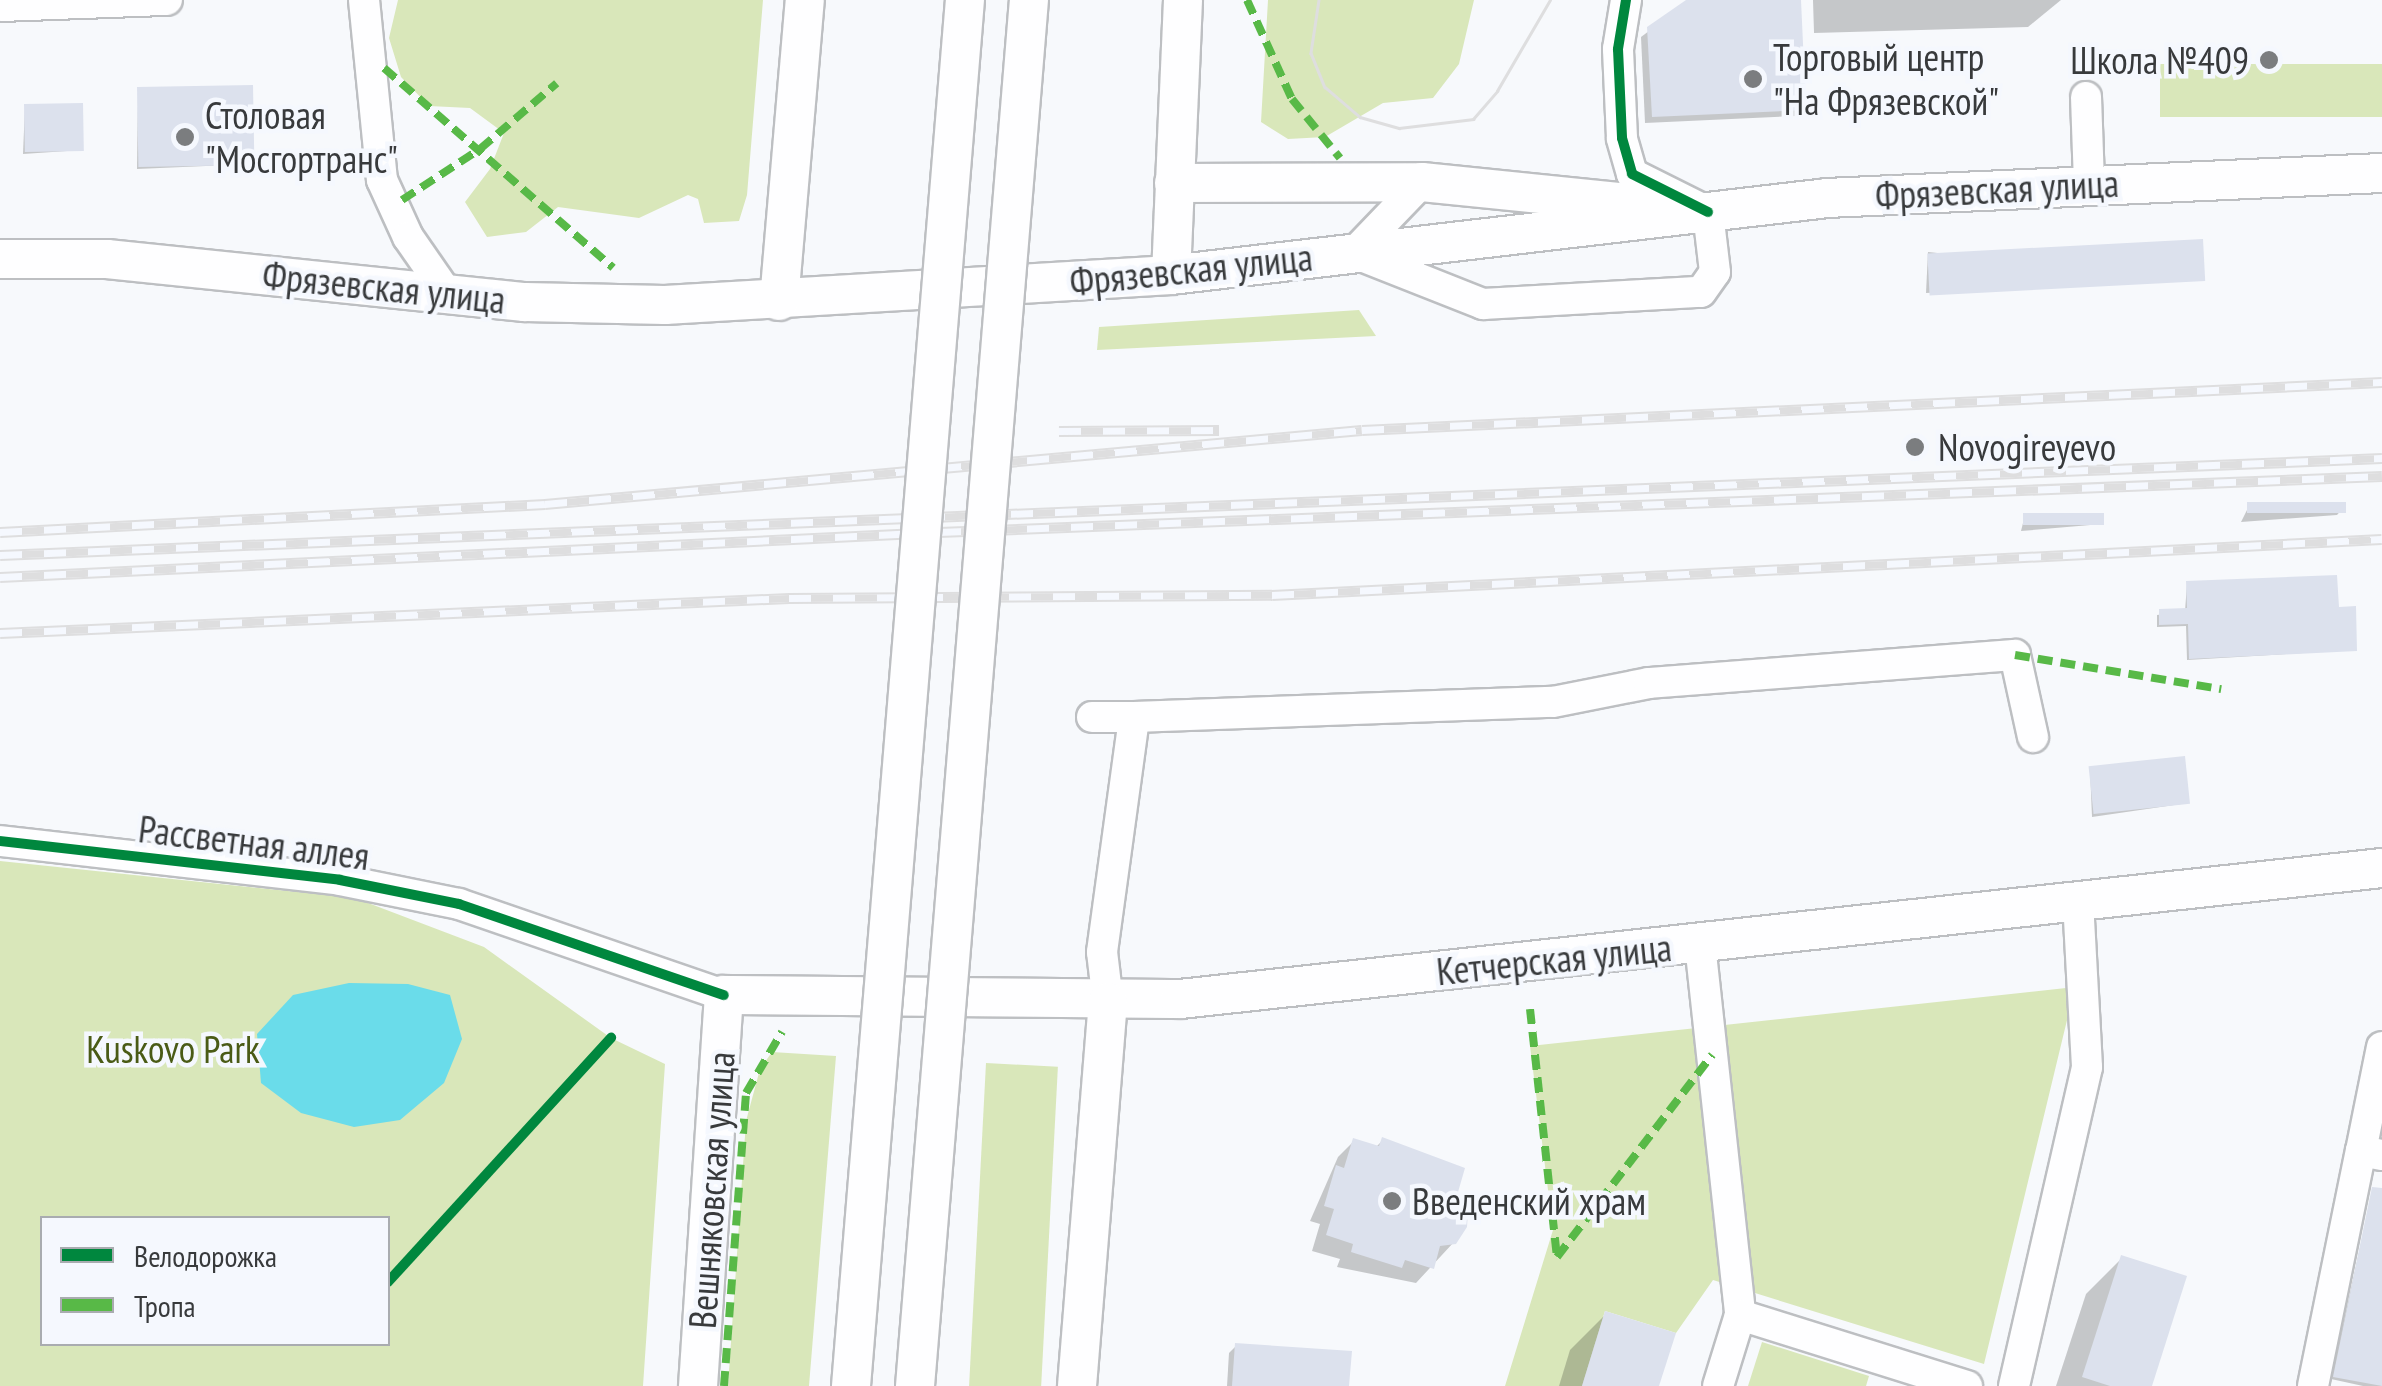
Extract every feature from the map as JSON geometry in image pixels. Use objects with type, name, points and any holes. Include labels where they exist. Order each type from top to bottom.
[{"type":"main road","points":[[779,301],[805,0]]},
{"type":"main road","points":[[851,1386],[965,0]]},
{"type":"main road","points":[[915,1386],[1029,0]]},
{"type":"main road","points":[[1172,275],[1183,0]]},
{"type":"main road","name":"Фрязевская улица","points":[[0,259],[125,260],[449,296],[596,305],[779,301],[1172,275],[1907,192],[2382,173]]},
{"type":"main road","points":[[1174,183],[1422,182],[1708,212]]},
{"type":"main road","name":"Кетчерская улица","points":[[724,995],[1108,1002],[1700,944],[2382,868]]},
{"type":"main road","name":"Вешняковская улица","points":[[698,1386],[724,995]]},
{"type":"main road","points":[[1077,1386],[1108,1002]]},
{"type":"street","points":[[0,6],[167,0]]},
{"type":"street","points":[[364,0],[382,180],[391,208],[449,296]]},
{"type":"street","points":[[1164,0],[1183,0]]},
{"type":"street","points":[[1422,182],[1354,253],[1483,304],[1701,292],[1715,272],[1708,212],[1632,174],[1622,138],[1618,49],[1626,0]]},
{"type":"street","points":[[2086,97],[2090,184]]},
{"type":"street","points":[[1092,717],[1553,702],[1650,683],[2016,655],[2034,737]]},
{"type":"street","points":[[1108,1002],[1102,952],[1134,717]]},
{"type":"street","name":"Рассветная аллея","points":[[0,842],[340,880],[460,904],[724,995]]},
{"type":"street","points":[[2014,1386],[2087,1067],[2078,902]]},
{"type":"street","points":[[1700,944],[1740,1315],[1718,1386]]},
{"type":"street","points":[[2313,1386],[2372,1153],[2382,1047]]},
{"type":"street","points":[[1740,1315],[1968,1386]]},
{"type":"green space","points":[[398,0],[763,0],[747,195],[739,221],[704,223],[698,199],[688,195],[639,218],[558,207],[526,232],[487,237],[465,202],[490,169],[504,133],[470,108],[429,106],[401,77],[389,38]]},
{"type":"green space","points":[[1268,0],[1474,0],[1459,64],[1433,98],[1383,103],[1325,137],[1288,139],[1261,122]]},
{"type":"green space","points":[[2160,64],[2382,64],[2382,117],[2160,117]]},
{"type":"green space","points":[[1359,310],[1376,336],[1097,350],[1099,327]]},
{"type":"green space","name":"Kuskovo Park","points":[[0,861],[355,898],[484,947],[611,1038],[665,1064],[643,1386],[0,1386]]},
{"type":"green space","points":[[2075,987],[1984,1364],[1713,1280],[1676,1333],[1605,1311],[1582,1386],[1505,1386],[1553,1230],[1530,1046]]},
{"type":"green space","points":[[772,1052],[836,1056],[809,1386],[728,1386],[746,1121],[760,1069]]},
{"type":"green space","points":[[986,1063],[1058,1067],[1041,1386],[969,1386]]},
{"type":"green space","points":[[1762,1342],[1869,1376],[1866,1386],[1748,1386]]},
{"type":"water","points":[[349,983],[408,984],[450,995],[462,1039],[444,1083],[400,1120],[354,1127],[301,1113],[261,1083],[257,1034],[293,995]]},
{"type":"building","name":"Торговый центр \"На Фрязевской\"","points":[[1686,0],[1801,0],[1806,110],[1652,117],[1647,27]]},
{"type":"building","points":[[253,85],[254,165],[138,167],[137,87]]},
{"type":"building","points":[[83,103],[84,151],[25,152],[24,104]]},
{"type":"building","points":[[2203,239],[2205,281],[1930,295],[1927,253]]},
{"type":"building","points":[[2247,502],[2346,502],[2346,513],[2247,513]]},
{"type":"building","points":[[2023,513],[2104,513],[2104,525],[2023,525]]},
{"type":"building","points":[[2337,575],[2339,607],[2356,606],[2357,651],[2189,659],[2188,624],[2159,625],[2159,609],[2187,608],[2186,581]]},
{"type":"building","points":[[2185,756],[2190,804],[2094,814],[2089,766]]},
{"type":"building","name":"Введенский храм","points":[[1382,1137],[1465,1168],[1456,1199],[1468,1212],[1467,1227],[1456,1244],[1440,1246],[1434,1269],[1405,1260],[1402,1268],[1351,1252],[1353,1244],[1326,1235],[1334,1209],[1324,1206],[1336,1165],[1344,1168],[1353,1138],[1379,1146]]},
{"type":"building","points":[[2372,1187],[2382,1188],[2382,1386],[2333,1377]]},
{"type":"building","points":[[2121,1255],[2187,1276],[2152,1386],[2110,1386],[2082,1377]]},
{"type":"building","points":[[1605,1311],[1676,1333],[1659,1386],[1582,1386]]},
{"type":"building","points":[[1235,1343],[1352,1351],[1349,1386],[1232,1386]]},
{"type":"tram line","points":[[1319,0],[1311,53],[1325,87],[1360,117],[1399,128],[1473,119],[1497,91],[1550,0]]},
{"type":"railway","points":[[0,532],[545,504],[1362,430],[2382,382]]},
{"type":"railway","points":[[1059,431],[1219,430]]},
{"type":"railway","points":[[0,555],[2382,458]]},
{"type":"railway","points":[[0,577],[939,532],[2382,476]]},
{"type":"railway","points":[[0,633],[789,598],[1272,595],[2382,539]]},
{"type":"marked path","points":[[1247,0],[1292,99],[1340,158]]},
{"type":"marked path","points":[[384,68],[613,268]]},
{"type":"marked path","points":[[402,200],[480,149],[557,83]]},
{"type":"marked path","points":[[2015,655],[2221,689]]},
{"type":"marked path","points":[[1530,1009],[1557,1257]]},
{"type":"marked path","points":[[724,1386],[746,1093],[782,1032]]},
{"type":"marked path","points":[[1557,1257],[1712,1055]]},
{"type":"cycle path","points":[[1626,0],[1618,49],[1622,138],[1632,174],[1708,212]]},
{"type":"cycle path","points":[[0,841],[340,880],[459,904],[724,995]]},
{"type":"cycle path","points":[[390,1280],[611,1038]]},
{"type":"place","name":"Школа №409","points":[[2269,60]]},
{"type":"place","name":"Торговый центр \"На Фрязевской\"","points":[[1753,79]]},
{"type":"place","name":"Столовая \"Мосгортранс\"","points":[[185,137]]},
{"type":"place","name":"Novogireyevo","points":[[1915,447]]},
{"type":"place","name":"Введенский храм","points":[[1392,1201]]}]
